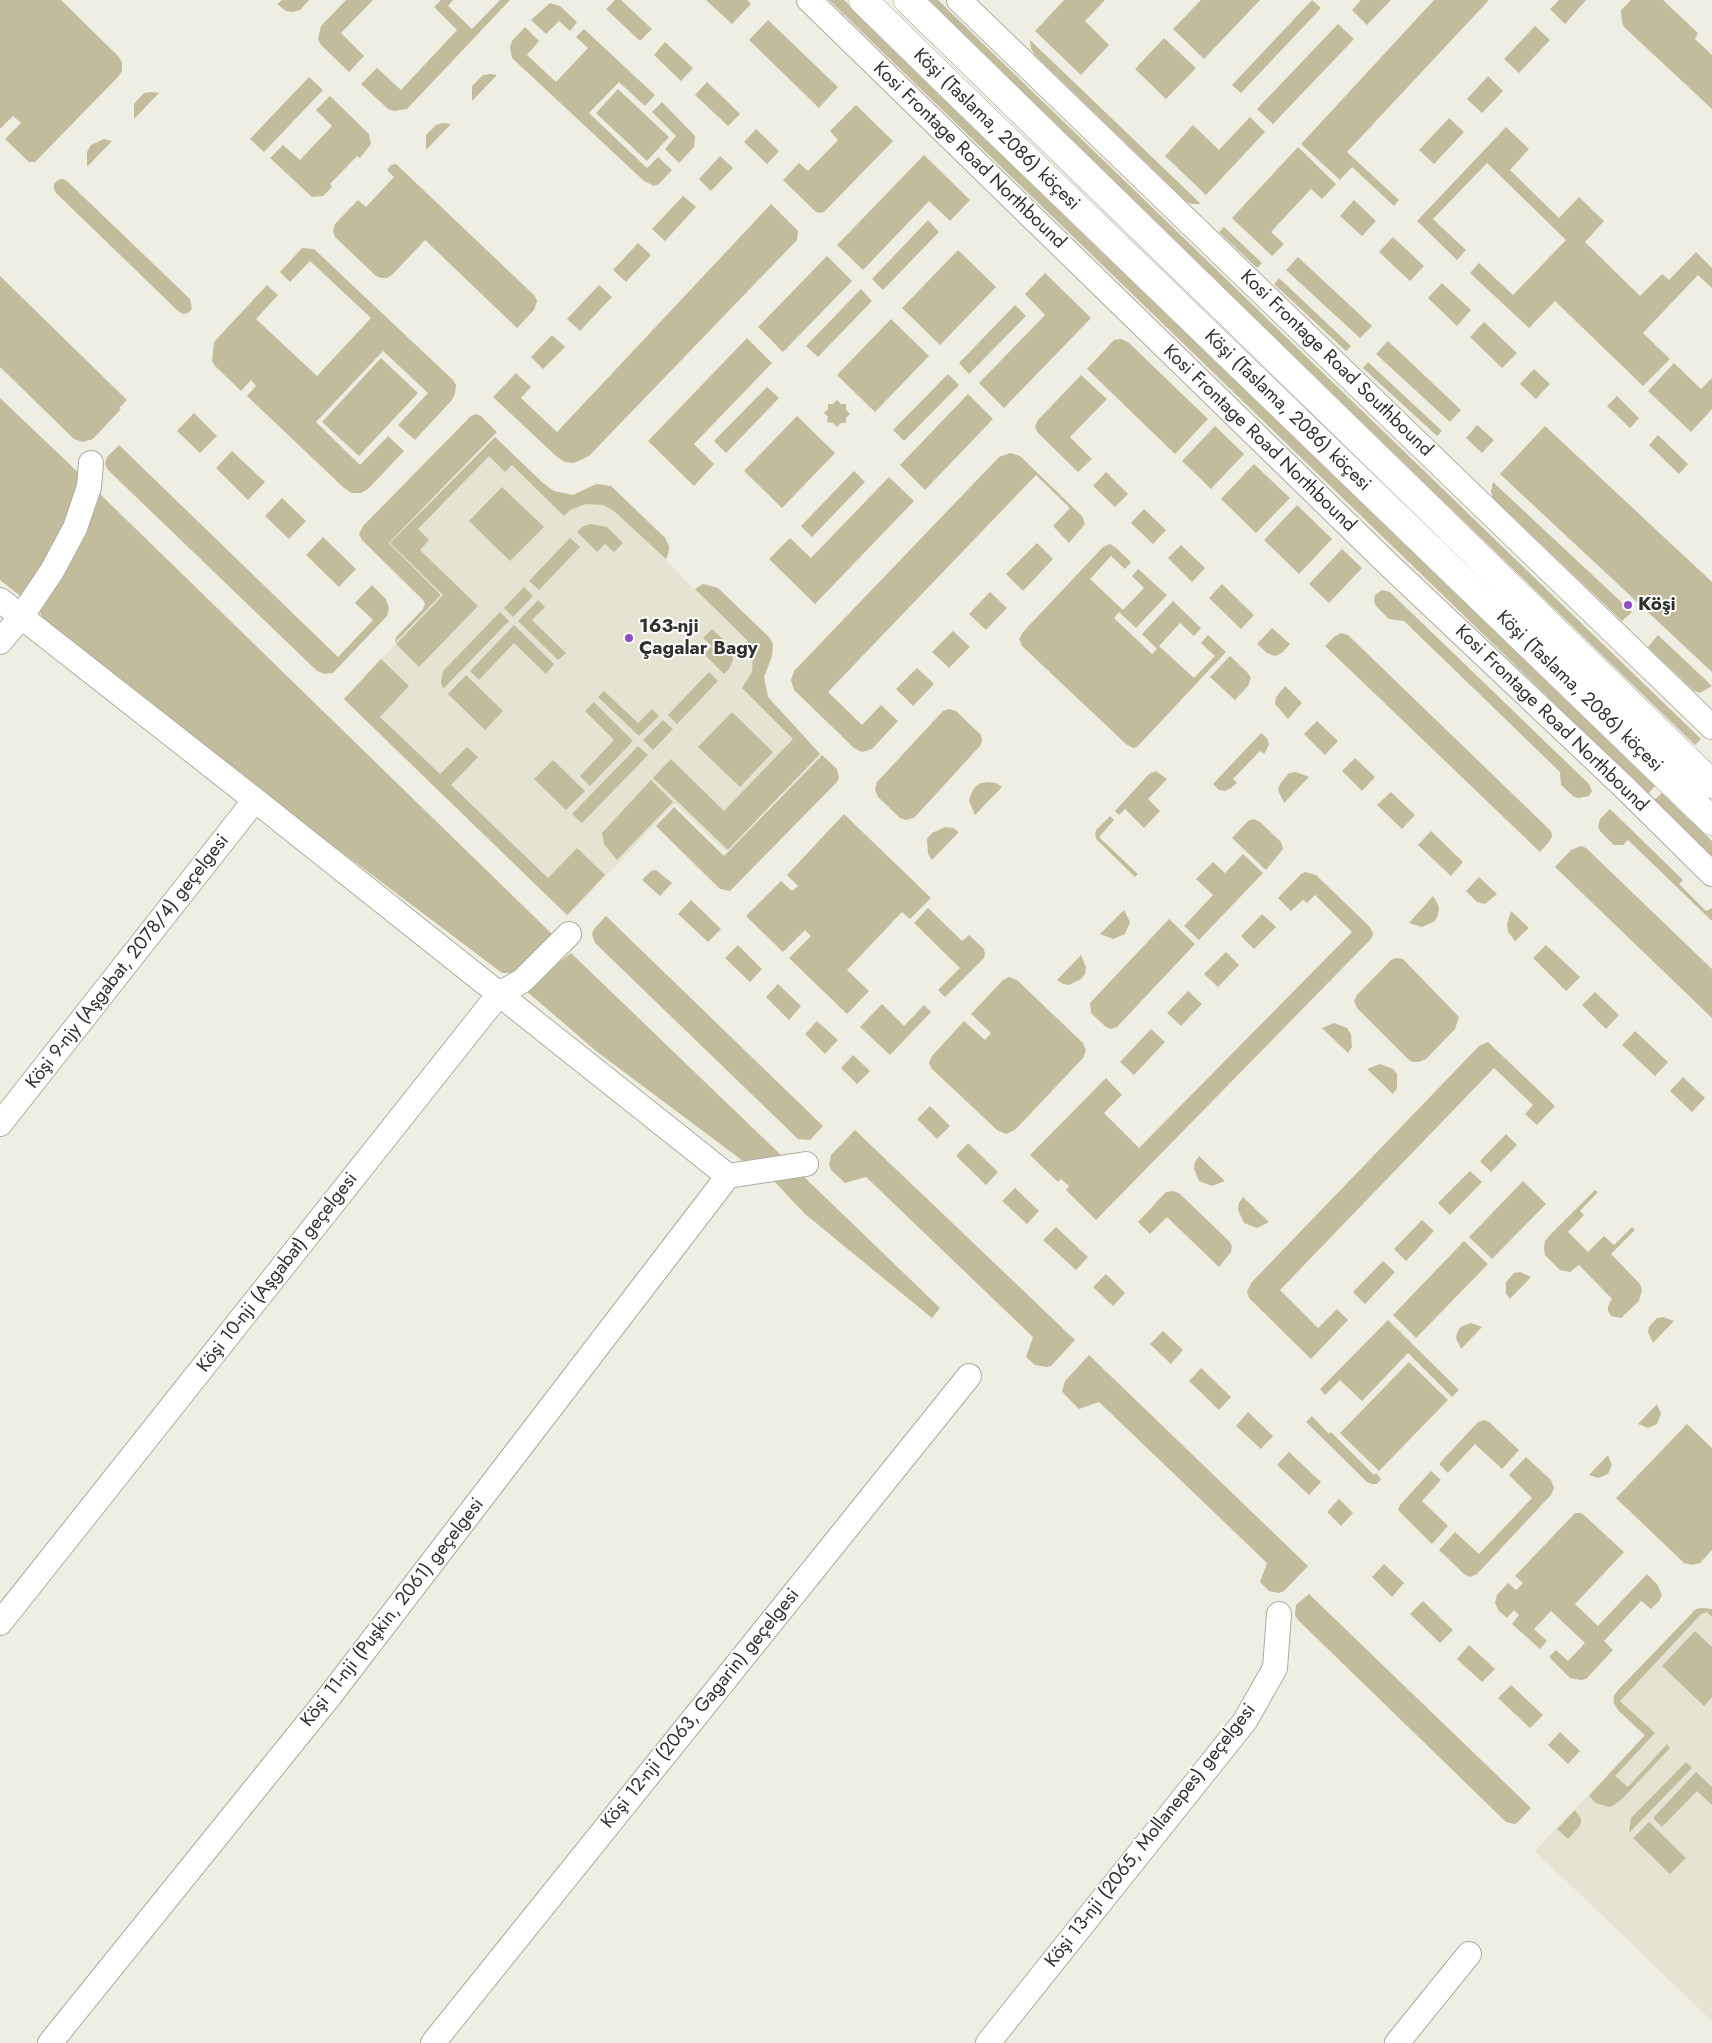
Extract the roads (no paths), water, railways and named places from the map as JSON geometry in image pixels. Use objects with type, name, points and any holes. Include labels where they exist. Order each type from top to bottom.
[{"type":"main road","name":"Köşi (Taslama, 2086) köçesi","points":[[863,0],[1712,821]]},
{"type":"main road","name":"Köşi (Taslama, 2086) köçesi","points":[[908,0],[1327,411],[1712,784]]},
{"type":"street","name":"Kosi Frontage Road Northbound","points":[[809,0],[1381,557],[1621,784],[1712,874]]},
{"type":"street","name":"Kosi Frontage Road Southbound","points":[[959,0],[1712,727]]},
{"type":"street","points":[[0,642],[21,616],[52,571],[75,528],[89,488],[91,463]]},
{"type":"street","points":[[0,600],[728,1176],[806,1164]]},
{"type":"street","name":"Köşi 9-njy (Aşgabat, 2078/4) geçelgesi","points":[[0,1124],[255,800]]},
{"type":"street","name":"Köşi 10-nji (Aşgabat) geçelgesi","points":[[0,1623],[499,994],[522,981],[569,934]]},
{"type":"street","name":"Köşi 11-nji (Puşkin, 2061) geçelgesi","points":[[50,2043],[328,1697],[728,1176]]},
{"type":"street","name":"Köşi 12-nji (2063, Gagarin) geçelgesi","points":[[434,2043],[969,1376]]},
{"type":"street","name":"Köşi 13-nji (2065, Mollanepes) geçelgesi","points":[[988,2043],[1245,1721],[1275,1668],[1279,1614]]},
{"type":"street","points":[[1397,2043],[1469,1954]]},
{"type":"place","name":"Köşi","points":[[1628,605]]},
{"type":"place","name":"163-nji Çagalar Bagy","points":[[629,638]]}]
